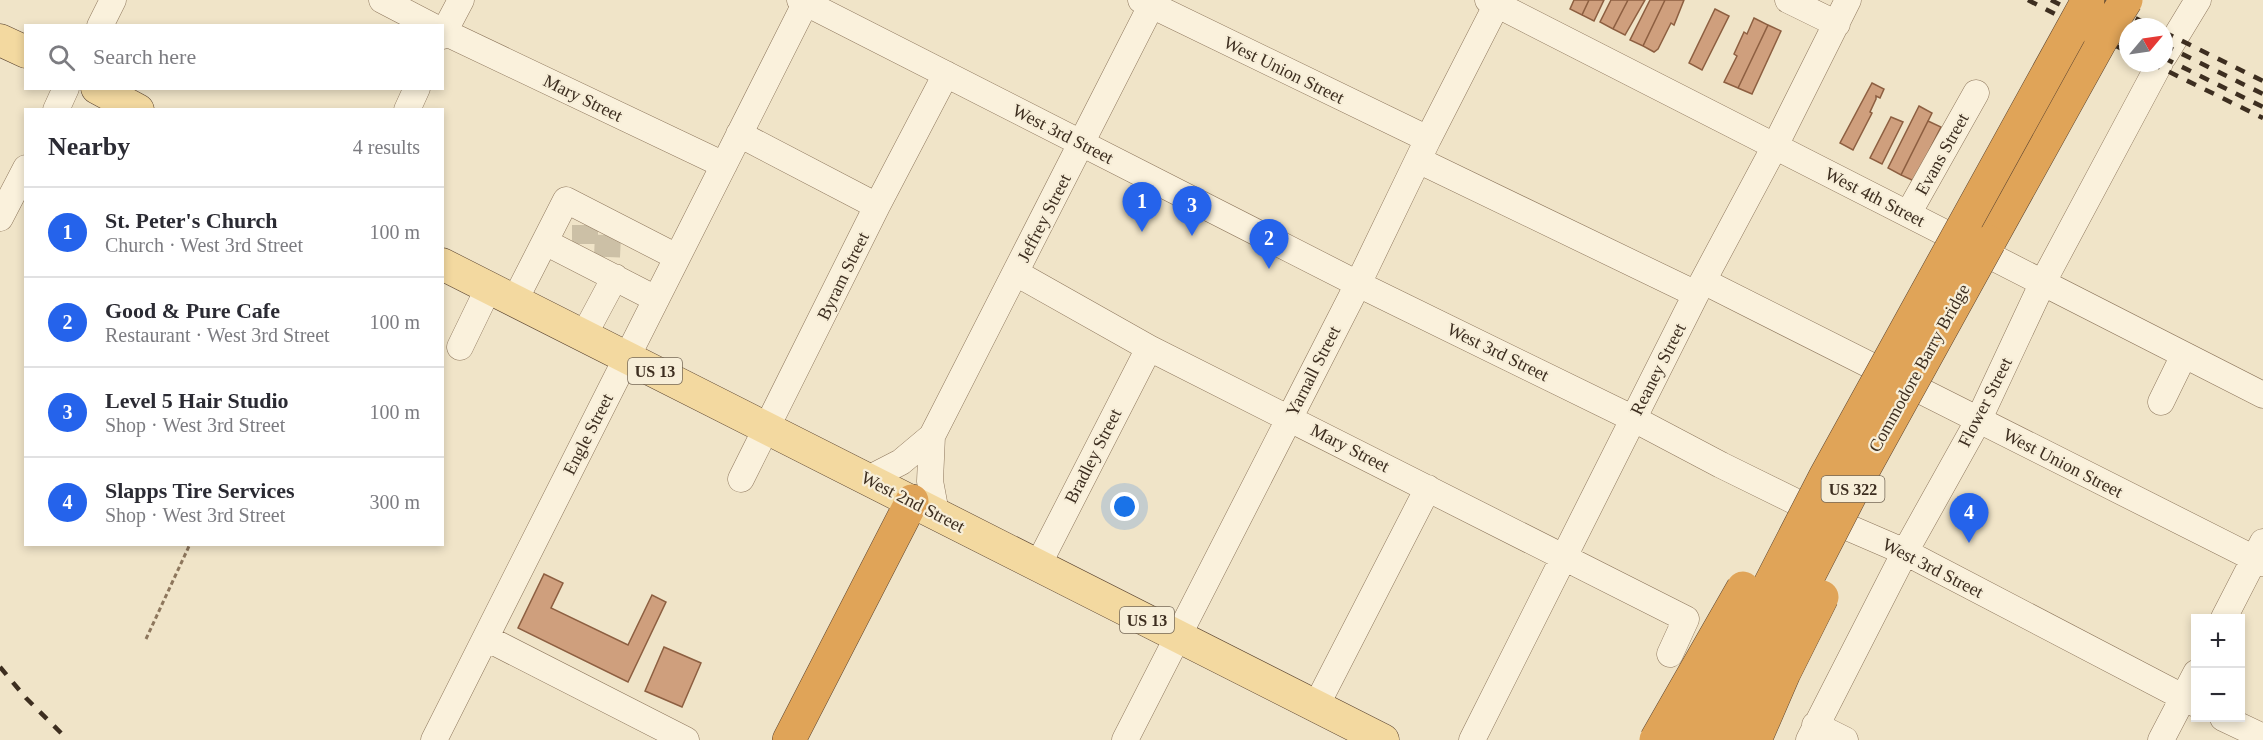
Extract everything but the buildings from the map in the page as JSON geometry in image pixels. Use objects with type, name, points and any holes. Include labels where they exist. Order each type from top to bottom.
[{"type":"highway","name":"Commodore Barry Bridge","points":[[1690,740],[1819,488],[2088,0]]},
{"type":"highway","name":"Commodore Barry Bridge","points":[[1724,740],[1860,476],[2125,0]]},
{"type":"highway","points":[[1755,740],[1784,673],[1926,388],[1989,242]]},
{"type":"highway","points":[[1656,740],[1820,450],[1907,325]]},
{"type":"highway","points":[[791,735],[924,507]]},
{"type":"main road","points":[[0,40],[24,51]]},
{"type":"main road","points":[[101,90],[134,108]]},
{"type":"main road","name":"West 2nd Street","points":[[444,265],[1383,740]]},
{"type":"street","points":[[101,24],[113,0]]},
{"type":"street","name":"Mary Street","points":[[382,0],[427,24]]},
{"type":"street","points":[[444,25],[461,0]]},
{"type":"street","points":[[1788,0],[1836,24]]},
{"type":"street","name":"Reaney Street","points":[[1472,740],[1632,418],[1775,146],[1848,0]]},
{"type":"street","points":[[2173,41],[2198,0]]},
{"type":"street","name":"West 3rd Street","points":[[804,1],[1358,284],[1632,418],[1847,527],[1905,552],[2189,701]]},
{"type":"street","name":"Engle Street","points":[[434,740],[724,165],[804,1]]},
{"type":"street","name":"West Union Street","points":[[1148,2],[1423,150],[1699,287],[2260,555]]},
{"type":"street","name":"Jeffrey Street","points":[[932,436],[1081,143],[1148,2]]},
{"type":"street","name":"West 4th Street","points":[[1494,2],[2263,395]]},
{"type":"street","name":"Yarnall Street","points":[[1125,740],[1358,284],[1494,2]]},
{"type":"street","name":"Mary Street","points":[[444,33],[724,165]]},
{"type":"street","name":"Flower Street","points":[[1812,732],[1905,552],[1978,421],[2043,282],[2155,72]]},
{"type":"street","name":"Byram Street","points":[[741,479],[946,74]]},
{"type":"street","points":[[57,108],[65,90]]},
{"type":"street","points":[[408,108],[416,90]]},
{"type":"street","name":"Evans Street","points":[[1908,214],[1976,93]]},
{"type":"street","points":[[739,134],[878,206]]},
{"type":"street","points":[[0,218],[24,172]]},
{"type":"street","points":[[460,347],[545,242],[566,201],[598,245],[656,299]]},
{"type":"street","points":[[545,242],[598,245],[677,257]]},
{"type":"street","points":[[585,335],[598,245]]},
{"type":"street","name":"Mary Street","points":[[1016,273],[1149,348],[1686,619],[1670,654]]},
{"type":"street","name":"Bradley Street","points":[[1038,565],[1149,348]]},
{"type":"street","points":[[2161,402],[2184,355]]},
{"type":"street","points":[[868,479],[901,462],[932,436]]},
{"type":"street","points":[[924,507],[930,481],[932,436]]},
{"type":"street","points":[[1316,706],[1428,488]]},
{"type":"street","points":[[2226,614],[2260,555]]},
{"type":"street","points":[[486,638],[686,740]]},
{"type":"street","points":[[2161,740],[2189,701]]},
{"type":"street","points":[[2233,722],[2263,737]]},
{"type":"street","points":[[1812,732],[1845,740]]},
{"type":"path","points":[[146,639],[189,546]]},
{"type":"tunnel","points":[[585,225],[585,244]]},
{"type":"tunnel","points":[[607,257],[608,235]]},
{"type":"railway","points":[[2028,0],[2119,47]]},
{"type":"railway","points":[[2051,0],[2119,35]]},
{"type":"railway","points":[[2076,0],[2119,22]]},
{"type":"railway","points":[[2100,0],[2135,18]]},
{"type":"railway","points":[[2173,36],[2263,81]]},
{"type":"railway","points":[[2173,49],[2263,94]]},
{"type":"railway","points":[[2173,62],[2263,107]]},
{"type":"railway","points":[[2169,72],[2263,118]]},
{"type":"railway","points":[[0,667],[26,698],[68,740]]},
{"type":"place","name":"St. Peter's Church","points":[[1142,232]]},
{"type":"place","name":"Level 5 Hair Studio","points":[[1192,236]]},
{"type":"place","name":"Good & Pure Cafe","points":[[1269,269]]},
{"type":"place","name":"Slapps Tire Services","points":[[1969,543]]}]
